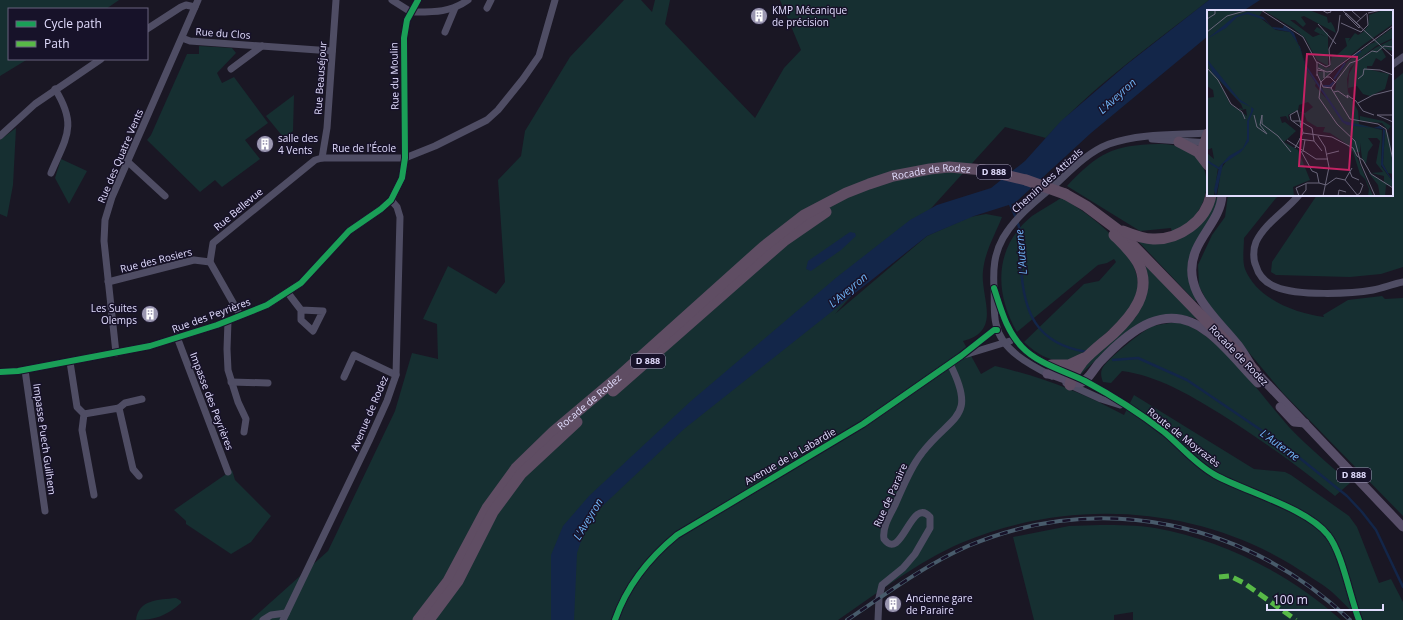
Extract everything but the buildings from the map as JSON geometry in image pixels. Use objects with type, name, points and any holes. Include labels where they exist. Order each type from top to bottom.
[{"type":"highway","points":[[1206,162],[1207,138]]},
{"type":"highway","points":[[1179,142],[1195,150],[1206,162]]},
{"type":"highway","name":"Rocade de Rodez","points":[[418,620],[448,581],[486,508],[516,468],[553,432],[617,378],[763,247],[804,215],[846,192],[892,176],[949,167],[1006,174],[1049,187],[1065,194],[1086,206],[1118,230],[1255,371]]},
{"type":"highway","name":"Rocade de Rodez","points":[[429,620],[458,581],[493,512],[521,474],[570,427],[784,241],[819,215],[875,189],[930,171]]},
{"type":"highway","points":[[1118,230],[1142,238],[1154,239],[1171,237],[1185,231],[1198,221],[1207,208],[1211,196]]},
{"type":"highway","points":[[1071,380],[1088,356],[1132,315],[1140,303],[1143,285],[1142,273],[1138,263],[1086,206]]},
{"type":"highway","points":[[1049,370],[1069,365],[1088,356]]},
{"type":"main road","points":[[1222,196],[1219,210],[1193,259],[1192,280],[1199,298],[1238,346],[1255,371]]},
{"type":"main road","points":[[1049,370],[1078,383],[1085,381],[1109,353],[1134,331],[1159,319],[1178,318],[1194,323],[1209,333],[1294,422],[1305,423]]},
{"type":"main road","name":"Rocade de Rodez","points":[[1255,371],[1403,527]]},
{"type":"street","name":"Rue Beauséjour","points":[[322,158],[327,128],[336,0]]},
{"type":"street","points":[[392,0],[411,12],[440,12],[455,8],[468,0]]},
{"type":"street","name":"Rue du Moulin","points":[[391,200],[402,178],[405,158],[404,38],[411,12],[418,0]]},
{"type":"street","points":[[488,8],[491,0]]},
{"type":"street","points":[[405,158],[435,146],[487,120],[498,110],[524,79],[539,56],[555,0]]},
{"type":"street","points":[[148,28],[181,7],[196,3]]},
{"type":"street","name":"Rue des Quatre Vents","points":[[116,353],[104,241],[105,220],[112,197],[196,3]]},
{"type":"street","points":[[445,32],[455,8]]},
{"type":"street","name":"Rue du Clos","points":[[182,38],[190,41],[332,51]]},
{"type":"street","name":"Rue du Clos","points":[[231,69],[262,46]]},
{"type":"street","points":[[1393,64],[1403,57]]},
{"type":"street","points":[[0,136],[54,89],[99,60]]},
{"type":"street","points":[[51,173],[67,135],[69,121],[64,104],[54,89]]},
{"type":"street","name":"Chemin des Attizals","points":[[1005,342],[997,330],[995,319],[993,270],[996,252],[1003,238],[1027,209],[1089,155],[1108,145],[1136,138],[1207,138]]},
{"type":"street","name":"Chemin des Attizals","points":[[1136,138],[1179,142],[1207,138]]},
{"type":"street","name":"Rue de l'École","points":[[322,158],[405,158]]},
{"type":"street","name":"Rue Bellevue","points":[[210,262],[213,243],[309,163],[322,158]]},
{"type":"street","points":[[128,161],[165,196]]},
{"type":"street","points":[[1298,196],[1264,229],[1255,243],[1254,262],[1258,273],[1265,281],[1277,288],[1295,291],[1348,293],[1374,290],[1403,282]]},
{"type":"street","name":"Rue des Peyrières","points":[[0,372],[25,370],[150,346],[228,321],[268,305],[288,293],[312,273],[349,231],[381,209],[391,200]]},
{"type":"street","name":"Avenue de Rodez","points":[[284,617],[369,441],[387,401],[396,375],[400,216],[397,207],[391,200]]},
{"type":"street","name":"Rue des Rosiers","points":[[108,282],[194,260],[210,262]]},
{"type":"street","points":[[210,262],[240,316]]},
{"type":"street","name":"Chemin des Attizals","points":[[994,288],[1006,323],[1016,340]]},
{"type":"street","points":[[288,293],[301,310]]},
{"type":"street","points":[[228,321],[227,349],[231,382],[246,419],[244,432]]},
{"type":"street","name":"Avenue de la Labardie","points":[[615,620],[627,592],[642,570],[658,552],[677,535],[849,433],[962,356],[994,330],[997,330]]},
{"type":"street","points":[[997,330],[1016,340],[1049,370]]},
{"type":"street","name":"Impasse des Peyrières","points":[[177,337],[228,472]]},
{"type":"street","points":[[1005,342],[1016,340]]},
{"type":"street","points":[[1005,342],[1021,358],[1049,370]]},
{"type":"street","name":"Avenue de la Labardie","points":[[962,356],[1005,342]]},
{"type":"street","points":[[344,377],[354,355],[396,375]]},
{"type":"street","points":[[70,362],[77,407],[84,414]]},
{"type":"street","name":"Rue de Paraire","points":[[878,620],[879,598],[882,585],[908,563],[930,528],[930,516],[924,512],[914,517],[899,540],[889,543],[884,539],[886,524],[915,462],[929,444],[956,419],[961,409],[961,391],[950,364]]},
{"type":"street","name":"Impasse Puech Guilhem","points":[[25,370],[44,511]]},
{"type":"street","name":"Route de Moyrazès","points":[[1071,380],[1102,399],[1124,406]]},
{"type":"street","name":"Route de Moyrazès","points":[[1085,381],[1143,417],[1165,434],[1184,452],[1214,474],[1314,520],[1329,536],[1339,557],[1359,620]]},
{"type":"street","points":[[231,382],[268,383]]},
{"type":"street","points":[[84,414],[119,408],[125,403],[142,399]]},
{"type":"street","points":[[119,408],[133,469],[139,476]]},
{"type":"street","points":[[84,414],[82,430],[94,495]]},
{"type":"street","points":[[263,620],[271,615],[284,617]]},
{"type":"green space","points":[[0,0],[119,0],[107,8],[8,8],[8,60],[26,60],[0,76]]},
{"type":"green space","points":[[624,0],[641,0],[652,12],[655,0],[670,0],[665,24],[755,118],[784,68],[801,50],[780,0],[1209,0],[1103,83],[1046,138],[1005,127],[835,314],[927,236],[970,217],[986,214],[1002,217],[988,250],[984,264],[983,281],[987,312],[986,321],[983,330],[975,336],[963,341],[981,374],[995,366],[1029,375],[1077,392],[1124,415],[1134,395],[1254,469],[1285,472],[1291,475],[1349,516],[1357,527],[1379,583],[1391,579],[1403,602],[1403,620],[1360,620],[1332,592],[1292,565],[1254,545],[1214,530],[1172,520],[1130,515],[1087,514],[1044,519],[1002,529],[961,543],[945,550],[914,568],[838,620],[251,620],[328,551],[395,411],[412,353],[438,359],[437,324],[423,319],[448,266],[496,294],[505,282],[498,180],[521,156],[525,131],[570,57]]},
{"type":"green space","points":[[199,46],[232,48],[236,53],[217,73],[222,83],[234,77],[268,123],[245,140],[260,159],[222,187],[215,180],[200,192],[147,140],[151,135],[187,54],[199,54]]},
{"type":"green space","points":[[1403,73],[1403,267],[1381,274],[1350,277],[1276,275],[1271,272],[1272,262],[1316,196],[1393,196],[1393,81]]},
{"type":"green space","points":[[294,95],[293,131],[284,138],[266,116]]},
{"type":"green space","points":[[16,128],[13,185],[7,217],[0,214],[0,140]]},
{"type":"green space","points":[[1158,144],[1175,145],[1190,152],[1203,166],[1206,174],[1206,192],[1199,209],[1189,222],[1172,233],[1171,228],[1140,231],[1067,186],[1088,166],[1107,153],[1129,146]]},
{"type":"green space","points":[[61,159],[87,171],[69,204],[55,178]]},
{"type":"green space","points":[[1213,196],[1220,196],[1217,206],[1193,250],[1197,300],[1195,301],[1137,240],[1173,240]]},
{"type":"green space","points":[[1228,196],[1280,196],[1276,198],[1244,238],[1243,258],[1245,269],[1258,289],[1278,303],[1301,312],[1324,317],[1323,315],[1348,300],[1382,296],[1385,299],[1403,298],[1403,516],[1282,392],[1209,305],[1199,286],[1198,265],[1212,235],[1225,217]]},
{"type":"green space","points":[[1061,198],[1087,214],[1114,238],[1134,266],[1138,281],[1137,296],[1127,312],[1096,342],[1068,364],[1034,351],[1024,342],[1084,284],[1099,281],[1116,262],[1114,259],[1107,263],[1098,265],[1017,332],[1009,317],[1004,301],[1002,286],[1004,256],[1010,242],[1020,228],[1032,216]]},
{"type":"green space","points":[[1143,263],[1198,319],[1182,315],[1159,316],[1095,361],[1080,375],[1080,369],[1136,317]]},
{"type":"green space","points":[[1178,322],[1193,328],[1209,338],[1224,351],[1289,427],[1311,449],[1350,483],[1335,496],[1278,453],[1234,423],[1196,399],[1160,381],[1135,373],[1122,371],[1111,383],[1103,382],[1101,371],[1103,367],[1126,345],[1153,326]]},
{"type":"green space","points":[[232,470],[235,480],[271,516],[251,542],[231,554],[186,524],[186,521],[174,510]]},
{"type":"green space","points":[[1100,525],[1155,528],[1206,541],[1230,550],[1278,574],[1321,603],[1341,620],[1133,620],[1133,612],[1114,615],[1114,620],[1034,620],[1013,537],[1069,526]]},
{"type":"green space","points":[[176,598],[181,601],[181,603],[165,614],[155,618],[136,620],[138,613],[145,604],[156,600]]},
{"type":"water","name":"L'Aveyron","points":[[1209,0],[1260,0],[1245,10],[1207,10],[1207,37],[1091,133],[1015,203],[974,216],[927,236],[684,429],[595,513],[583,535],[577,553],[574,620],[551,620],[551,555],[563,526],[589,496],[691,401],[837,277],[910,220],[937,205],[991,188],[1025,161],[1061,121],[1126,65]]},
{"type":"water","points":[[850,232],[855,233],[856,236],[841,250],[811,271],[806,269],[808,261]]},
{"type":"waterway","name":"L'Auterne","points":[[1009,202],[1017,220],[1021,235],[1022,282],[1029,311],[1044,333],[1055,342],[1070,348],[1087,352]]},
{"type":"waterway","name":"L'Auterne","points":[[1113,360],[1138,358],[1187,380],[1286,447],[1347,496],[1362,512],[1376,530],[1403,587]]},
{"type":"railway","points":[[847,620],[921,571],[968,546],[1019,529],[1070,520],[1120,519],[1170,525],[1219,539],[1265,559],[1309,586],[1350,620]]},
{"type":"marked path","points":[[1219,577],[1230,576],[1244,583],[1296,620]]},
{"type":"cycle path","points":[[0,372],[18,371],[150,346],[217,325],[267,305],[301,283],[349,231],[381,209],[391,200],[402,178],[405,158],[404,38],[407,20],[418,0]]},
{"type":"cycle path","points":[[994,288],[1012,334],[1028,353],[1044,363],[1085,381],[1105,392],[1146,418],[1208,471],[1275,501],[1318,525],[1328,535],[1342,563],[1359,620]]},
{"type":"cycle path","points":[[615,620],[626,595],[640,573],[657,553],[677,535],[863,424],[961,356],[994,330],[997,330]]},
{"type":"place","name":"KMP Mécanique de précision","points":[[759,16]]},
{"type":"place","name":"salle des 4 Vents","points":[[265,144]]},
{"type":"place","name":"Les Suites Olemps","points":[[150,314]]},
{"type":"place","name":"Ancienne gare de Paraire","points":[[893,604]]}]
